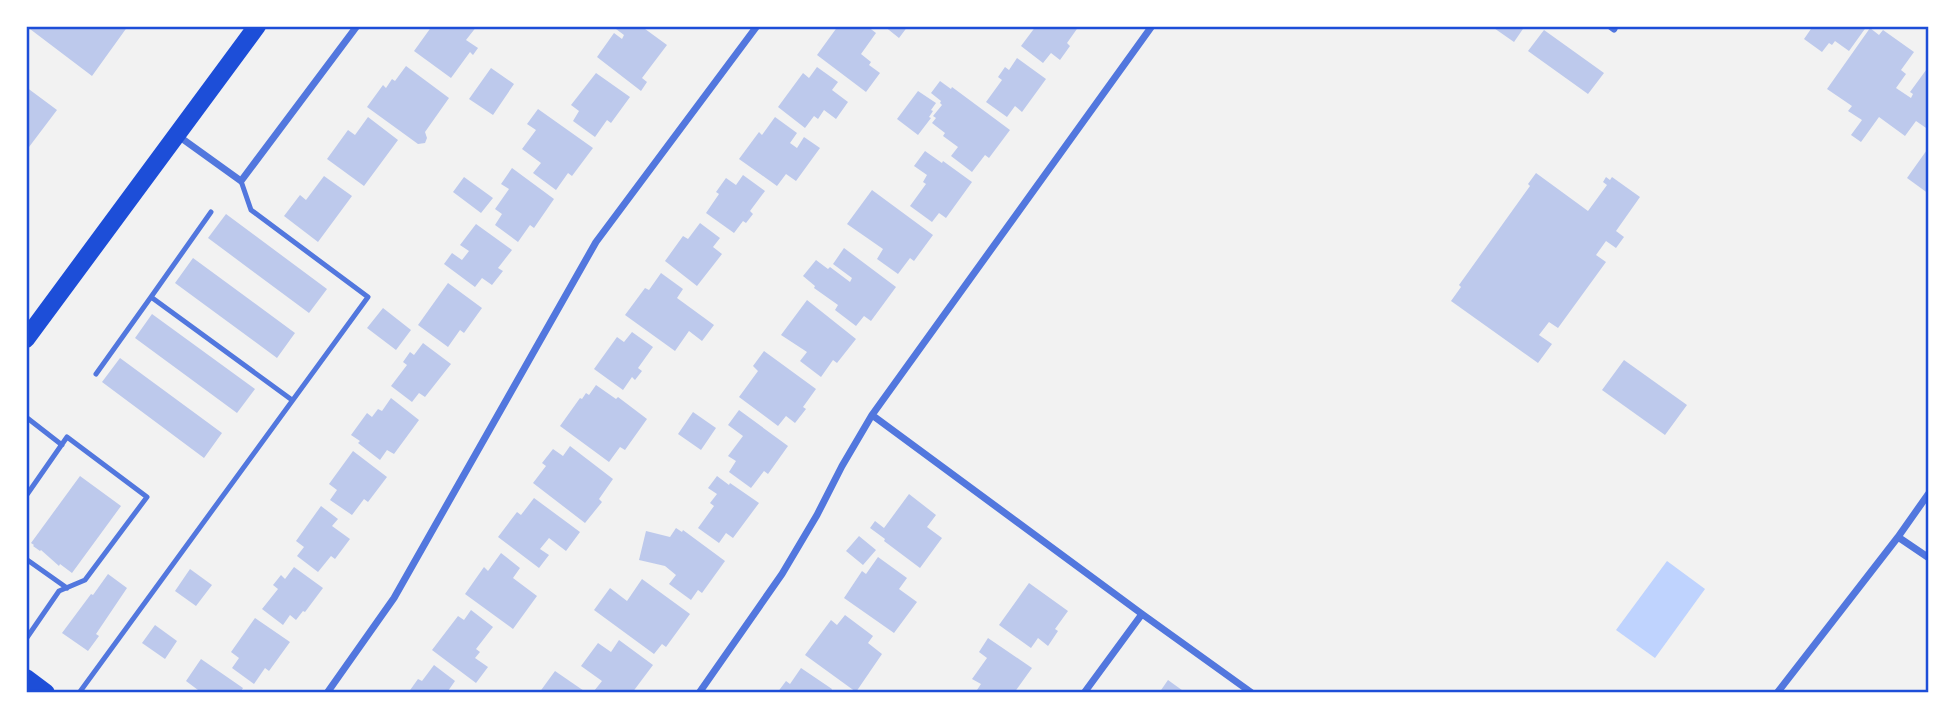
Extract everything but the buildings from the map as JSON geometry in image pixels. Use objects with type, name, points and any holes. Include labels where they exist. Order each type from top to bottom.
[{"type":"main road","points":[[26,339],[257,26]]},
{"type":"main road","points":[[26,678],[46,693]]},
{"type":"street","points":[[176,134],[241,181],[357,26]]},
{"type":"street","points":[[327,693],[394,598],[596,242],[757,26]]},
{"type":"street","points":[[699,693],[782,574],[872,415],[1152,26]]},
{"type":"street","points":[[872,415],[1252,693]]},
{"type":"street","points":[[1780,692],[1929,493]]},
{"type":"street","points":[[1898,537],[1929,558]]},
{"type":"street","points":[[1084,693],[1142,614]]},
{"type":"lane","points":[[79,693],[368,298],[251,210],[241,181]]},
{"type":"lane","points":[[96,374],[211,212]]},
{"type":"lane","points":[[151,297],[292,400]]},
{"type":"lane","points":[[26,417],[62,445]]},
{"type":"lane","points":[[26,496],[67,437],[147,497],[85,580],[59,591],[26,639]]},
{"type":"lane","points":[[26,559],[66,588]]},
{"type":"water","points":[[1667,561],[1705,589],[1655,658],[1616,630]]}]
